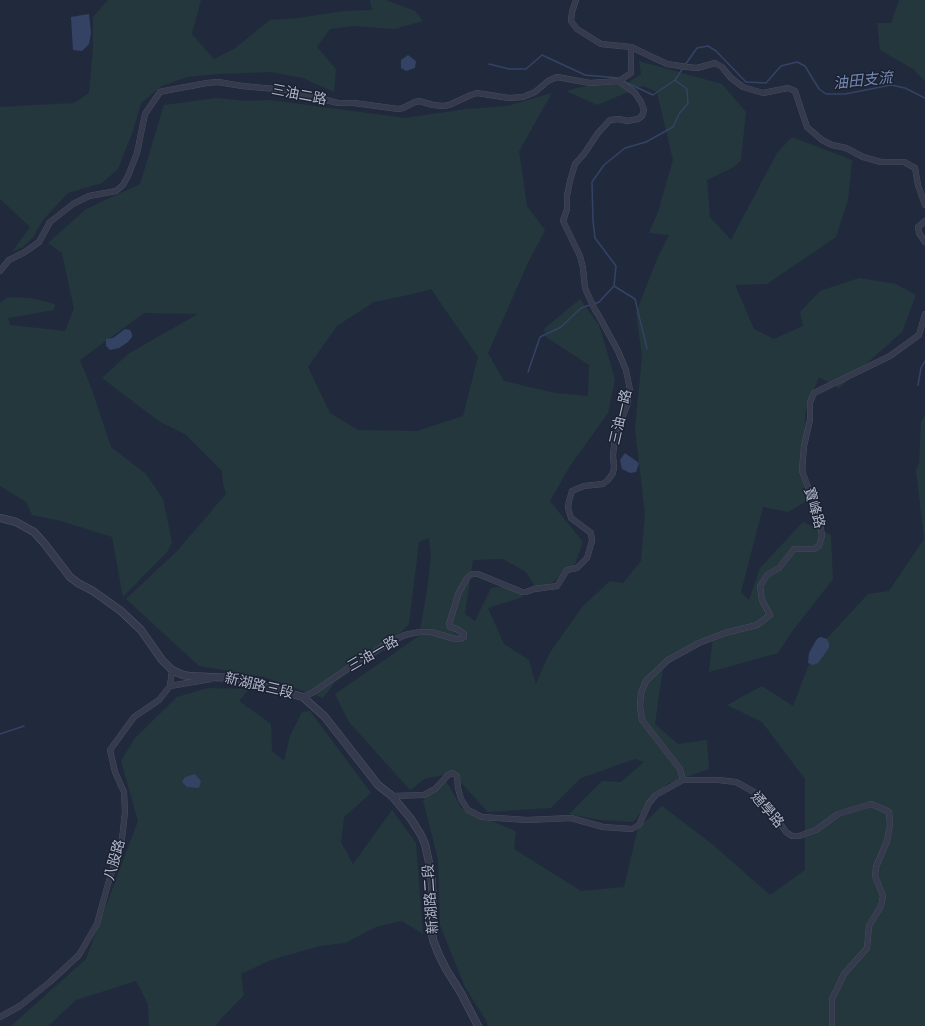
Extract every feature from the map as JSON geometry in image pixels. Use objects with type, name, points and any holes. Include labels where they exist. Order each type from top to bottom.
[{"type":"street","points":[[576,0],[571,21],[577,29],[601,44],[631,47],[667,64],[684,67],[697,68],[715,63],[722,67],[731,78],[743,87],[764,94],[788,88],[795,91],[807,127],[822,140],[832,145],[846,148],[863,157],[881,162],[904,162],[915,168],[918,186],[925,205]]},
{"type":"street","name":"三油二路","points":[[0,271],[9,260],[25,252],[39,242],[50,222],[73,204],[90,196],[116,191],[123,185],[137,153],[145,114],[160,92],[207,83],[223,82],[242,86],[286,90],[338,103],[354,103],[398,109],[419,101],[438,106],[449,105],[476,93],[502,98],[516,98],[529,94],[540,88],[552,78],[557,77],[590,83],[619,81],[631,73],[631,47]]},
{"type":"street","name":"三油一路","points":[[302,696],[316,690],[350,667],[361,663],[382,646],[405,635],[419,632],[431,632],[460,640],[464,637],[464,634],[457,629],[450,627],[449,624],[459,592],[467,578],[472,574],[478,574],[522,592],[526,592],[534,589],[557,586],[567,570],[577,568],[587,558],[592,541],[591,533],[571,518],[568,508],[569,500],[572,491],[584,486],[604,484],[613,473],[615,438],[627,404],[630,390],[626,370],[618,351],[595,310],[585,288],[580,256],[563,221],[567,209],[567,196],[573,168],[598,133],[610,120],[619,119],[627,122],[638,119],[642,116],[644,110],[638,98],[619,81]]},
{"type":"street","points":[[925,221],[918,227],[919,233],[925,242]]},
{"type":"street","name":"寶峰路","points":[[683,780],[680,769],[642,720],[640,706],[641,693],[646,681],[668,660],[699,643],[724,633],[757,625],[770,616],[762,600],[760,586],[767,575],[778,568],[794,549],[814,549],[819,546],[822,536],[819,516],[802,471],[804,446],[810,420],[810,402],[814,393],[890,356],[919,335],[925,314]]},
{"type":"street","points":[[0,518],[16,522],[34,532],[70,577],[121,611],[150,640],[159,655],[172,670],[170,686],[223,677]]},
{"type":"street","name":"新湖路三段","points":[[172,670],[189,676],[234,678],[302,696],[328,720],[378,785],[392,796]]},
{"type":"street","name":"八股路","points":[[0,1017],[20,1006],[52,981],[79,955],[97,924],[122,839],[125,812],[124,792],[115,772],[110,750],[134,717],[159,700],[170,686]]},
{"type":"street","name":"通學路","points":[[392,796],[424,795],[435,789],[448,775],[452,773],[457,776],[461,800],[468,810],[482,817],[527,820],[571,818],[603,827],[632,829],[639,825],[649,803],[656,795],[683,780],[718,780],[736,782],[756,793],[786,832],[792,836],[799,836],[816,830],[838,814],[871,804],[889,812],[890,825],[887,841],[876,867],[875,876],[883,896],[881,906],[869,926],[867,948],[844,974],[832,999],[832,1026]]},
{"type":"street","name":"新湖路二段","points":[[392,796],[411,819],[425,844],[432,881],[433,900],[431,926],[433,940],[439,955],[478,1026]]},
{"type":"shaded area","points":[[108,0],[201,0],[192,34],[214,59],[234,49],[270,20],[298,18],[344,11],[372,10],[370,0],[386,0],[415,11],[423,21],[395,29],[354,26],[330,29],[317,47],[336,69],[334,92],[303,78],[271,72],[187,77],[162,86],[141,103],[133,131],[118,169],[102,183],[68,193],[42,221],[34,236],[23,247],[12,252],[30,227],[0,199],[0,107],[74,103],[89,93],[93,48],[93,17]]},
{"type":"shaded area","points":[[899,0],[925,0],[925,81],[913,69],[880,50],[877,23],[891,23]]},
{"type":"shaded area","points":[[639,61],[722,84],[746,112],[741,160],[734,167],[707,180],[710,217],[731,240],[777,153],[792,137],[852,160],[848,200],[836,237],[767,284],[735,285],[754,329],[774,339],[803,326],[800,312],[820,291],[859,278],[896,284],[916,295],[902,332],[839,388],[819,377],[805,413],[807,501],[788,512],[763,507],[741,592],[749,600],[760,568],[803,522],[831,535],[833,579],[791,633],[778,653],[709,672],[713,636],[664,661],[655,724],[678,744],[707,740],[709,769],[667,784],[633,822],[600,820],[569,814],[602,781],[621,782],[644,762],[635,759],[581,778],[551,808],[488,812],[453,774],[426,778],[410,790],[349,722],[335,694],[419,636],[427,591],[431,556],[429,538],[419,542],[409,624],[386,649],[335,682],[323,698],[264,677],[199,666],[126,599],[177,551],[226,494],[223,484],[222,471],[185,434],[160,422],[102,378],[128,354],[198,314],[144,313],[80,360],[92,390],[111,447],[146,474],[163,499],[172,542],[167,552],[123,597],[112,537],[61,521],[32,515],[26,502],[0,486],[0,303],[7,297],[30,298],[55,304],[54,310],[8,318],[10,325],[65,331],[74,309],[62,253],[48,243],[86,209],[140,184],[164,105],[217,98],[245,101],[270,100],[405,118],[466,109],[507,106],[552,93],[519,151],[527,206],[545,230],[527,265],[488,353],[504,381],[555,393],[588,396],[589,365],[546,337],[544,329],[580,299],[599,325],[615,379],[608,413],[570,466],[550,501],[583,542],[575,564],[539,593],[526,572],[503,559],[473,560],[465,614],[475,621],[491,588],[513,585],[523,597],[488,608],[504,644],[529,660],[536,684],[549,654],[582,607],[610,581],[623,583],[641,561],[645,514],[635,429],[642,356],[636,313],[657,259],[669,235],[649,233],[658,212],[673,160],[657,92],[643,86],[597,105],[566,91],[585,86],[626,84],[641,74]],"holes":[[[431,289],[478,357],[463,416],[417,431],[358,430],[330,413],[308,367],[337,326],[374,302]]]},
{"type":"shaded area","points":[[925,415],[925,1026],[488,1026],[465,987],[440,925],[438,859],[423,800],[446,781],[462,809],[516,831],[514,849],[581,891],[624,887],[638,828],[662,806],[712,844],[770,895],[805,870],[805,779],[762,722],[727,705],[762,686],[793,706],[808,667],[821,645],[868,594],[889,591],[924,539],[916,470],[919,464],[921,422]]},
{"type":"shaded area","points":[[208,688],[249,689],[239,701],[271,724],[272,751],[284,761],[290,736],[302,712],[310,711],[371,793],[344,817],[341,842],[353,864],[392,810],[416,843],[423,934],[402,921],[376,927],[345,943],[320,946],[271,960],[241,974],[244,995],[216,1026],[149,1026],[148,1004],[136,981],[76,1000],[48,1026],[11,1026],[86,959],[138,821],[121,761],[135,738],[177,697]]},
{"type":"water","points":[[89,14],[91,33],[89,44],[82,51],[73,50],[71,17]]},
{"type":"water","points":[[408,55],[416,61],[415,68],[406,71],[401,68],[401,60]]},
{"type":"water","points":[[125,329],[130,330],[132,337],[128,342],[119,348],[110,350],[106,346],[106,339],[113,338]]},
{"type":"water","points":[[625,453],[639,463],[636,472],[630,473],[622,469],[620,460]]},
{"type":"water","points":[[821,637],[827,639],[829,648],[818,663],[813,665],[808,663],[809,653],[818,638]]},
{"type":"water","points":[[195,774],[201,781],[199,788],[187,787],[182,782],[185,777]]},
{"type":"waterway","name":"油田支流","points":[[685,65],[697,48],[708,46],[716,51],[746,82],[766,83],[781,66],[797,62],[805,66],[819,89],[826,94],[845,94],[891,85],[905,88],[925,98]]},
{"type":"waterway","name":"油田支流","points":[[489,64],[509,69],[526,69],[542,55],[585,75],[618,78]]},
{"type":"waterway","name":"油田支流","points":[[623,81],[653,95],[675,80],[683,68]]},
{"type":"waterway","points":[[594,304],[599,302],[614,286],[616,266],[595,238],[592,182],[604,165],[625,148],[646,142],[673,127],[679,114],[688,103],[687,89],[675,80]]},
{"type":"waterway","points":[[614,286],[635,299],[647,349]]},
{"type":"waterway","points":[[528,372],[540,337],[561,327],[581,308],[590,305]]},
{"type":"waterway","points":[[918,385],[921,368],[925,361]]},
{"type":"waterway","points":[[0,734],[24,726]]}]
